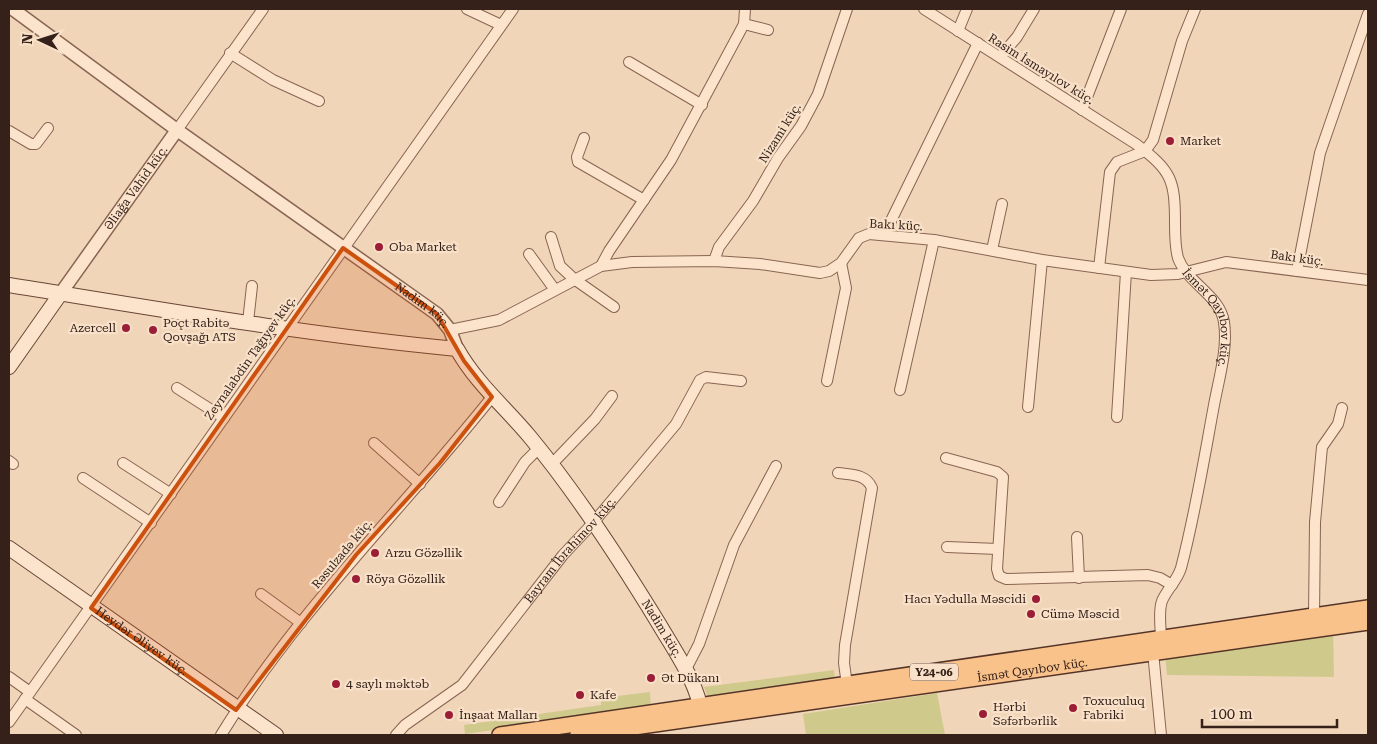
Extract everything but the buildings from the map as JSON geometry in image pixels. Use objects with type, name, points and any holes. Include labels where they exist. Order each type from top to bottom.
[{"type":"main road","points":[[9,285],[286,328],[386,342],[457,349]]},
{"type":"main road","name":"Əliağa Vahid küç.","points":[[9,367],[61,293]]},
{"type":"main road","name":"Nadim küç.","points":[[457,349],[476,378],[539,448],[634,583],[685,671],[702,711]]},
{"type":"main road","name":"Heydər Əliyev küç.","points":[[9,548],[236,710],[276,735]]},
{"type":"main road","name":"İsmət Qayıbov küç.","points":[[500,735],[702,711],[1157,646],[1314,616],[1368,608]]},
{"type":"main road","name":"İsmət Qayıbov küç.","points":[[578,735],[847,684],[1368,622]]},
{"type":"street","name":"Əliağa Vahid küç.","points":[[61,293],[230,53],[264,9]]},
{"type":"street","points":[[467,9],[501,25]]},
{"type":"street","name":"Zeynalabdin Tağıyev küç.","points":[[9,722],[513,9]]},
{"type":"street","points":[[601,266],[609,251],[671,160],[702,105],[744,24],[745,9]]},
{"type":"street","name":"Nizami küç.","points":[[714,261],[719,247],[753,201],[778,158],[801,126],[818,94],[847,9]]},
{"type":"street","name":"Rasim İsmayılov küç.","points":[[924,9],[1146,151]]},
{"type":"street","points":[[958,31],[967,9]]},
{"type":"street","points":[[1000,57],[1017,37],[1034,9]]},
{"type":"street","points":[[1082,110],[1121,9]]},
{"type":"street","points":[[1099,268],[1110,172],[1118,162],[1146,151],[1152,140],[1182,41],[1195,9]]},
{"type":"street","name":"Nadim küç.","points":[[12,12],[437,314],[450,330],[457,349]]},
{"type":"street","points":[[1297,271],[1320,153],[1368,14]]},
{"type":"street","points":[[744,24],[768,30]]},
{"type":"street","points":[[884,235],[978,44]]},
{"type":"street","points":[[230,53],[273,80],[319,101]]},
{"type":"street","points":[[629,62],[702,105]]},
{"type":"street","points":[[9,131],[30,144],[36,144],[48,128]]},
{"type":"street","points":[[584,138],[577,157],[578,162],[644,200]]},
{"type":"street","name":"İsmət Qayıbov küç.","points":[[1146,151],[1168,174],[1173,183],[1175,240],[1178,258],[1186,273],[1216,304],[1224,320],[1225,334],[1223,355],[1198,494],[1180,570],[1161,608],[1157,646]]},
{"type":"street","points":[[992,250],[1002,204]]},
{"type":"street","name":"Bakı küç.","points":[[450,330],[499,320],[601,266],[632,262],[714,261],[760,264],[820,273],[830,271],[840,263],[859,238],[869,234],[934,240],[1042,260],[1126,272],[1164,275],[1186,273],[1226,262],[1368,280]]},
{"type":"street","points":[[551,237],[560,266],[574,279],[614,307]]},
{"type":"street","points":[[900,390],[934,240]]},
{"type":"street","points":[[529,254],[555,290]]},
{"type":"street","points":[[1028,407],[1042,260]]},
{"type":"street","points":[[827,381],[846,288],[840,263]]},
{"type":"street","points":[[1117,417],[1126,272]]},
{"type":"street","points":[[248,322],[252,286]]},
{"type":"street","name":"Bayram İbrahimov küç.","points":[[396,735],[405,725],[462,684],[563,555],[593,523],[676,424],[700,380],[706,377],[741,381]]},
{"type":"street","points":[[178,388],[224,418]]},
{"type":"street","points":[[551,465],[595,419],[612,396]]},
{"type":"street","name":"Rəsulzadə küç.","points":[[221,735],[236,710],[356,555],[420,484],[492,397]]},
{"type":"street","points":[[1314,616],[1315,522],[1322,447],[1338,424],[1342,408]]},
{"type":"street","points":[[374,442],[420,484]]},
{"type":"street","points":[[499,502],[525,462],[539,448]]},
{"type":"street","points":[[946,458],[997,472],[1003,477],[997,569],[999,576],[1006,579],[1148,575],[1160,578],[1172,585]]},
{"type":"street","points":[[123,462],[171,494]]},
{"type":"street","points":[[685,671],[699,644],[734,545],[776,466]]},
{"type":"street","points":[[838,473],[863,477],[869,481],[872,488],[845,646],[844,662],[847,684]]},
{"type":"street","points":[[83,478],[151,523]]},
{"type":"street","points":[[1077,537],[1079,578]]},
{"type":"street","points":[[947,547],[998,549]]},
{"type":"street","points":[[261,594],[302,623]]},
{"type":"street","points":[[1157,646],[1161,735]]},
{"type":"street","points":[[9,678],[76,735]]},
{"type":"highlighted area","points":[[343,248],[437,314],[464,361],[492,397],[440,463],[356,555],[236,710],[91,608]]},
{"type":"shaded area","points":[[1333,631],[1334,677],[1167,675],[1165,654]]},
{"type":"shaded area","points":[[834,670],[835,680],[708,698],[704,687]]},
{"type":"shaded area","points":[[650,692],[651,708],[465,734],[464,725],[601,705],[601,698]]},
{"type":"shaded area","points":[[937,693],[945,735],[806,735],[803,714]]},
{"type":"place","name":"Market","points":[[1170,141]]},
{"type":"place","name":"Oba Market","points":[[379,247]]},
{"type":"place","name":"Azercell","points":[[126,328]]},
{"type":"place","name":"Poçt Rabitə Qovşağı ATS","points":[[153,330]]},
{"type":"place","name":"Arzu Gözəllik","points":[[375,553]]},
{"type":"place","name":"Röya Gözəllik","points":[[356,579]]},
{"type":"place","name":"Hacı Yədulla Məscidi","points":[[1036,599]]},
{"type":"place","name":"Cümə Məscid","points":[[1031,614]]},
{"type":"place","name":"Ət Dükanı","points":[[651,678]]},
{"type":"place","name":"4 saylı məktəb","points":[[336,684]]},
{"type":"place","name":"Kafe","points":[[580,695]]},
{"type":"place","name":"Toxuculuq Fabriki","points":[[1073,708]]},
{"type":"place","name":"Hərbi Səfərbərlik","points":[[983,714]]},
{"type":"place","name":"İnşaat Malları","points":[[449,715]]}]
